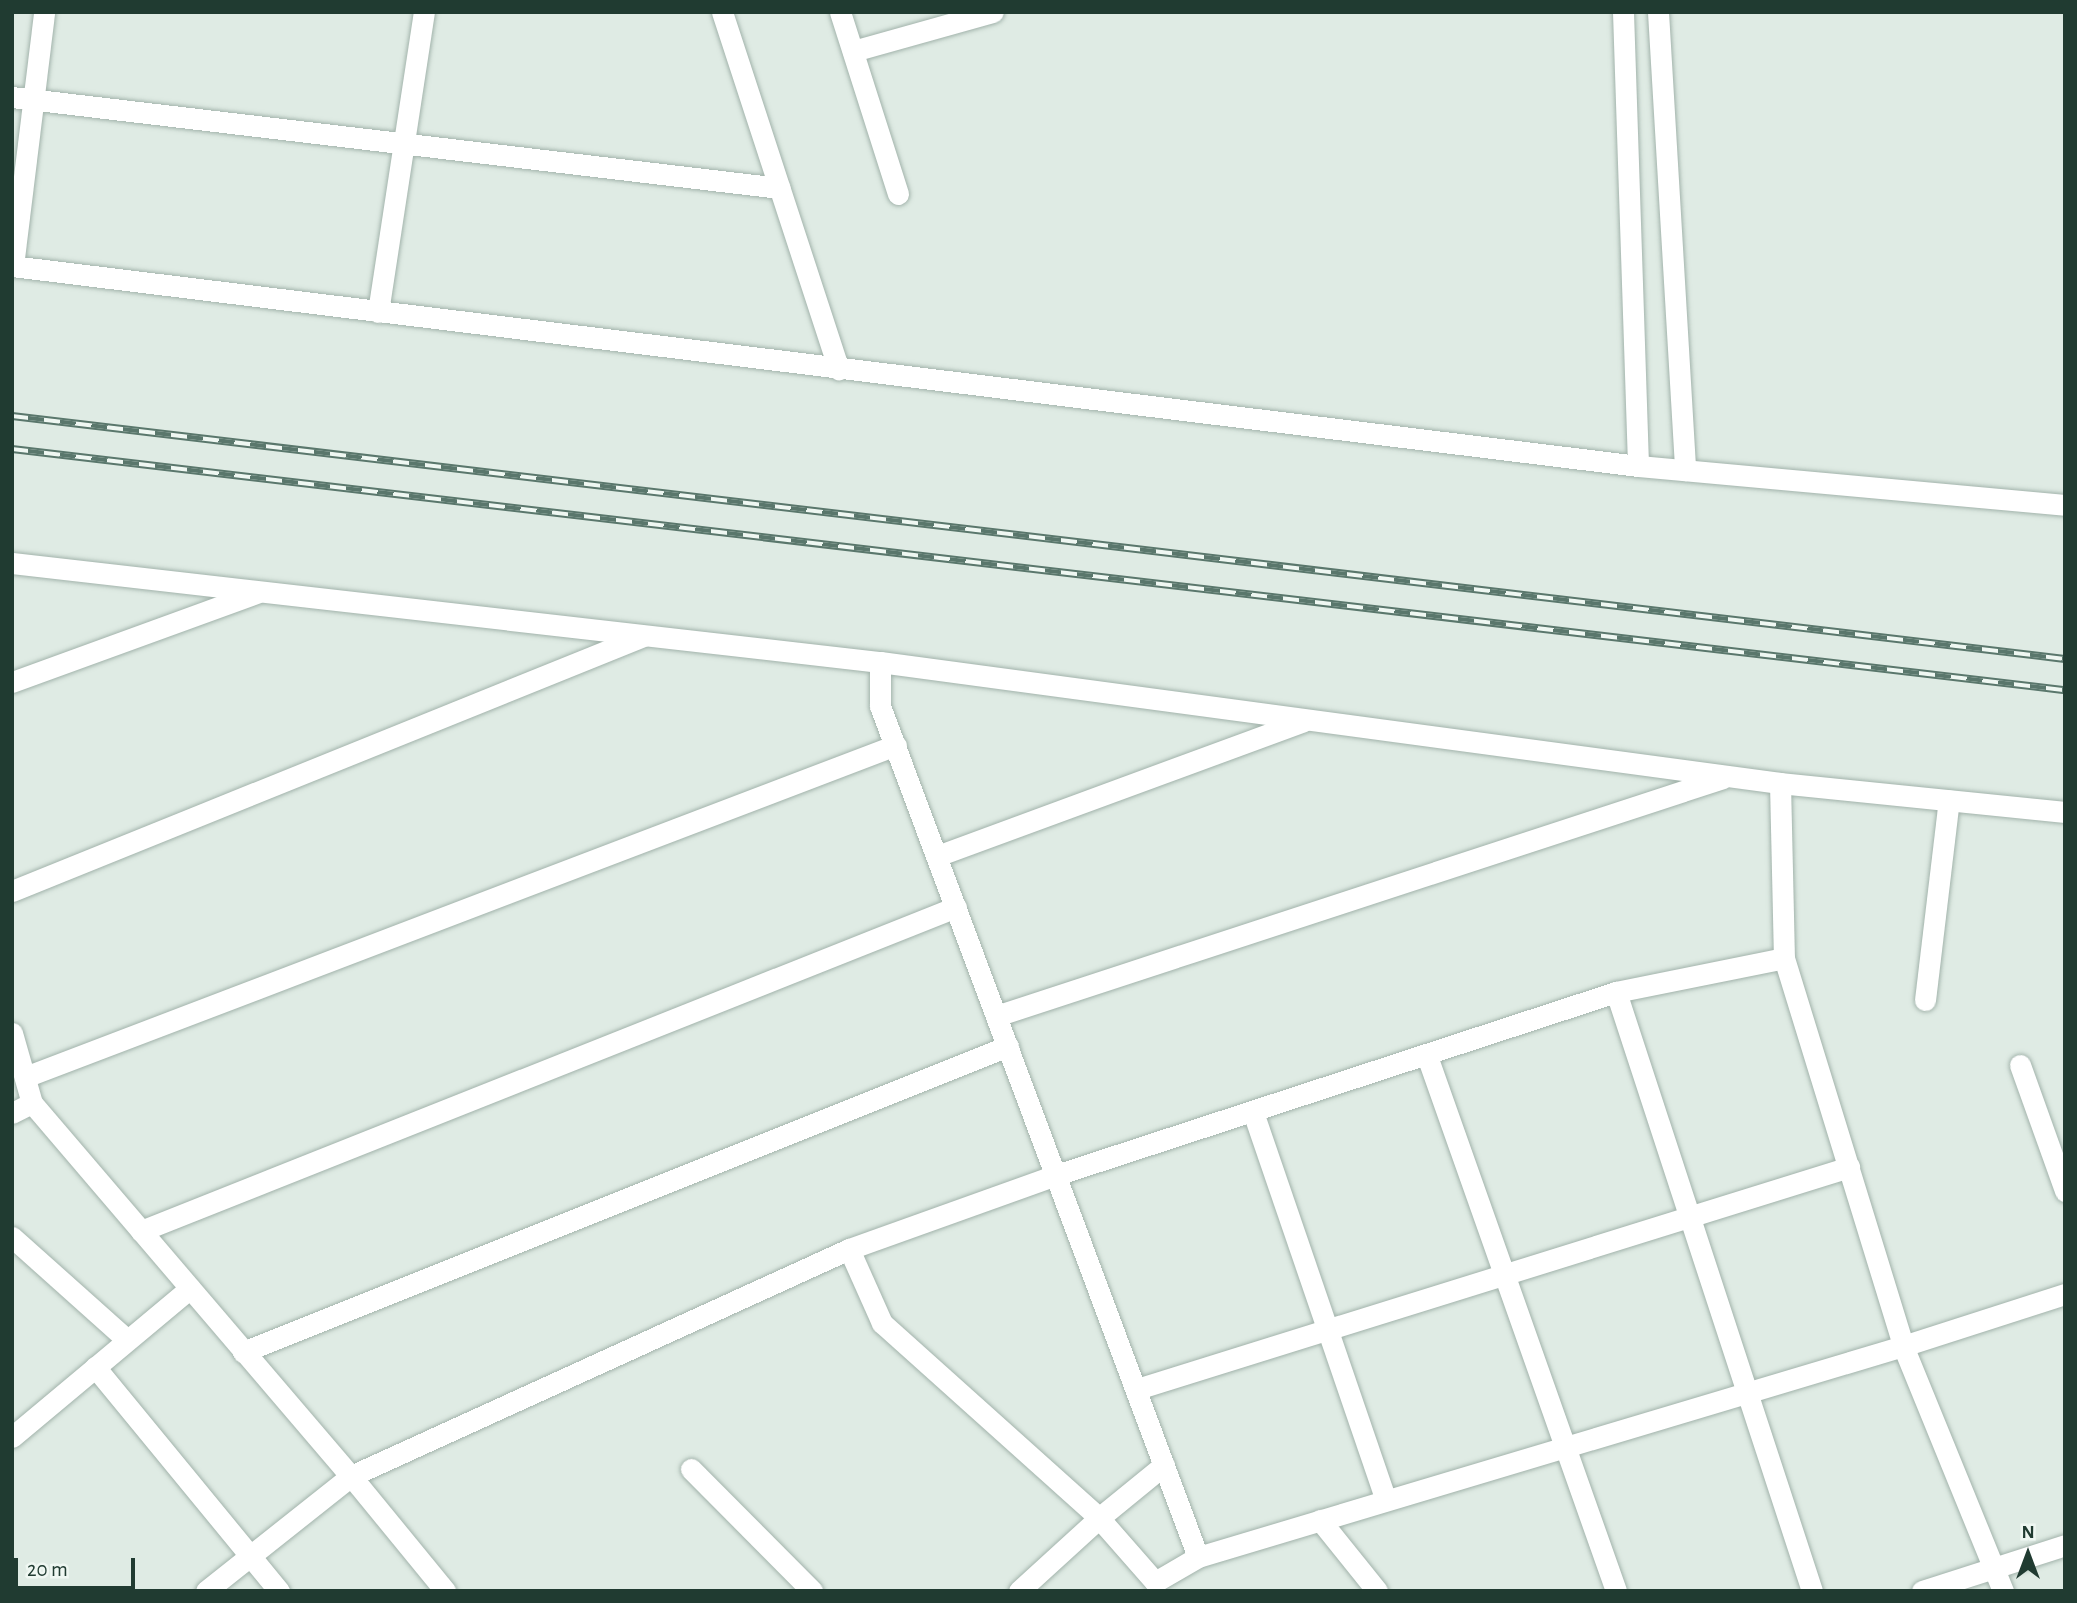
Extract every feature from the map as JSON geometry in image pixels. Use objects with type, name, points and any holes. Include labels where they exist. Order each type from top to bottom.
[{"type":"street","points":[[44,12],[12,266],[1638,466],[2065,505]]},
{"type":"street","points":[[379,312],[424,12]]},
{"type":"street","points":[[723,12],[839,369]]},
{"type":"street","points":[[840,12],[898,194]]},
{"type":"street","points":[[853,51],[993,12]]},
{"type":"street","points":[[1623,12],[1638,466]]},
{"type":"street","points":[[1658,12],[1685,470]]},
{"type":"street","points":[[12,97],[780,188]]},
{"type":"street","points":[[12,564],[880,662],[1780,783],[2065,812]]},
{"type":"street","points":[[12,682],[261,591]]},
{"type":"street","points":[[12,891],[646,635]]},
{"type":"street","points":[[880,662],[880,706],[1198,1557]]},
{"type":"street","points":[[937,856],[1307,720]]},
{"type":"street","points":[[25,1077],[896,745]]},
{"type":"street","points":[[996,1016],[1729,776]]},
{"type":"street","points":[[1780,783],[1784,958],[1903,1346],[1996,1567],[2003,1591]]},
{"type":"street","points":[[1925,1000],[1949,800]]},
{"type":"street","points":[[141,1231],[956,907]]},
{"type":"street","points":[[206,1591],[351,1476],[849,1250],[1056,1175],[1427,1056],[1616,992],[1784,958]]},
{"type":"street","points":[[1616,992],[1812,1591]]},
{"type":"street","points":[[12,1033],[32,1103],[351,1476],[445,1591]]},
{"type":"street","points":[[243,1352],[1008,1046]]},
{"type":"street","points":[[1427,1056],[1616,1591]]},
{"type":"street","points":[[2020,1065],[2065,1191]]},
{"type":"street","points":[[12,1113],[32,1103]]},
{"type":"street","points":[[1252,1112],[1386,1500]]},
{"type":"street","points":[[1136,1389],[1849,1167]]},
{"type":"street","points":[[12,1237],[127,1340]]},
{"type":"street","points":[[849,1250],[882,1323],[1099,1518],[1158,1586],[1198,1557],[1903,1346],[2065,1294]]},
{"type":"street","points":[[12,1437],[190,1288]]},
{"type":"street","points":[[95,1367],[279,1591]]},
{"type":"street","points":[[1019,1591],[1099,1518],[1164,1465]]},
{"type":"street","points":[[691,1469],[813,1591]]},
{"type":"street","points":[[1320,1520],[1377,1591]]},
{"type":"street","points":[[1922,1591],[2065,1545]]},
{"type":"railway","points":[[12,416],[2065,659]]},
{"type":"railway","points":[[12,449],[2065,690]]}]
